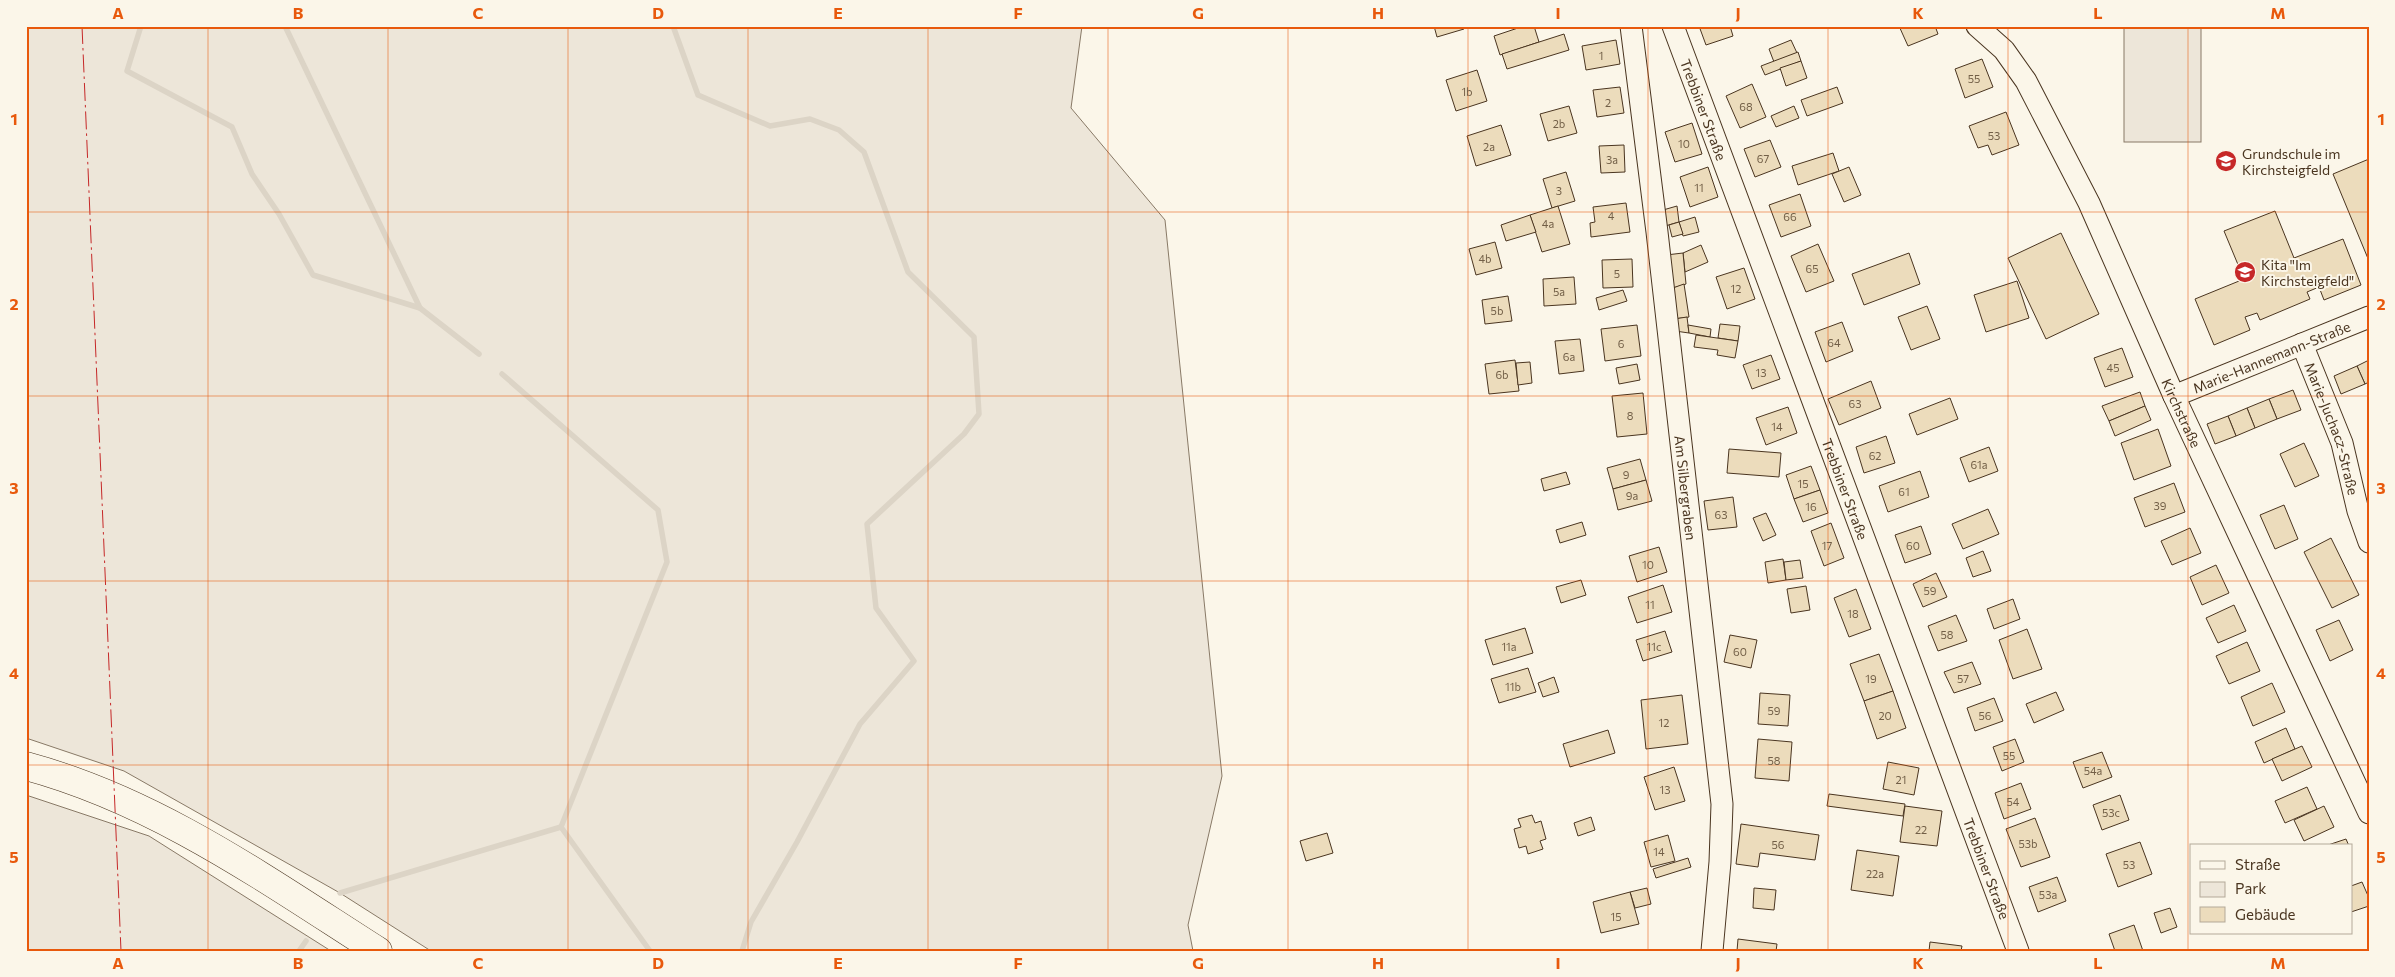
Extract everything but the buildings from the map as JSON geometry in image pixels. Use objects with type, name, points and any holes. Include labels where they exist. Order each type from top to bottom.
[{"type":"main road","points":[[26,766],[84,784],[140,807],[188,832],[378,951]]},
{"type":"street","name":"Am Silbergraben","points":[[1630,26],[1657,232],[1722,804],[1720,862],[1712,951]]},
{"type":"street","name":"Trebbiner Straße","points":[[1673,26],[2018,951]]},
{"type":"street","name":"Kirchstraße","points":[[1977,26],[2004,50],[2026,81],[2089,203],[2174,396],[2369,813]]},
{"type":"street","name":"Marie-Hannemann-Straße","points":[[2174,396],[2369,317]]},
{"type":"street","name":"Marie-Juchacz-Straße","points":[[2302,344],[2342,443],[2358,511],[2369,542]]},
{"type":"green space","points":[[26,26],[1082,26],[1071,108],[1165,220],[1222,776],[1188,925],[1193,951],[431,951],[340,893],[124,771],[26,738]]},
{"type":"green space","points":[[2124,26],[2201,26],[2201,142],[2124,142]]},
{"type":"green space","points":[[26,795],[149,836],[331,951],[26,951]]},
{"type":"waterway","points":[[141,26],[127,71],[232,127],[252,174],[279,214],[313,275],[420,308]]},
{"type":"waterway","points":[[285,26],[420,308],[479,354]]},
{"type":"waterway","points":[[673,26],[698,95],[770,126],[810,119],[839,130],[864,152],[908,272],[974,337],[979,414],[964,434],[867,524],[876,608],[914,661],[860,724],[797,842],[751,922],[742,951]]},
{"type":"waterway","points":[[502,374],[658,510],[667,562],[561,827],[650,951]]},
{"type":"waterway","points":[[340,893],[561,827]]},
{"type":"waterway","points":[[299,951],[306,941]]},
{"type":"power","points":[[82,26],[121,951]]},
{"type":"place","name":"Grundschule im Kirchsteigfeld","points":[[2226,161]]},
{"type":"place","name":"Kita \"Im Kirchsteigfeld\"","points":[[2245,272]]}]
